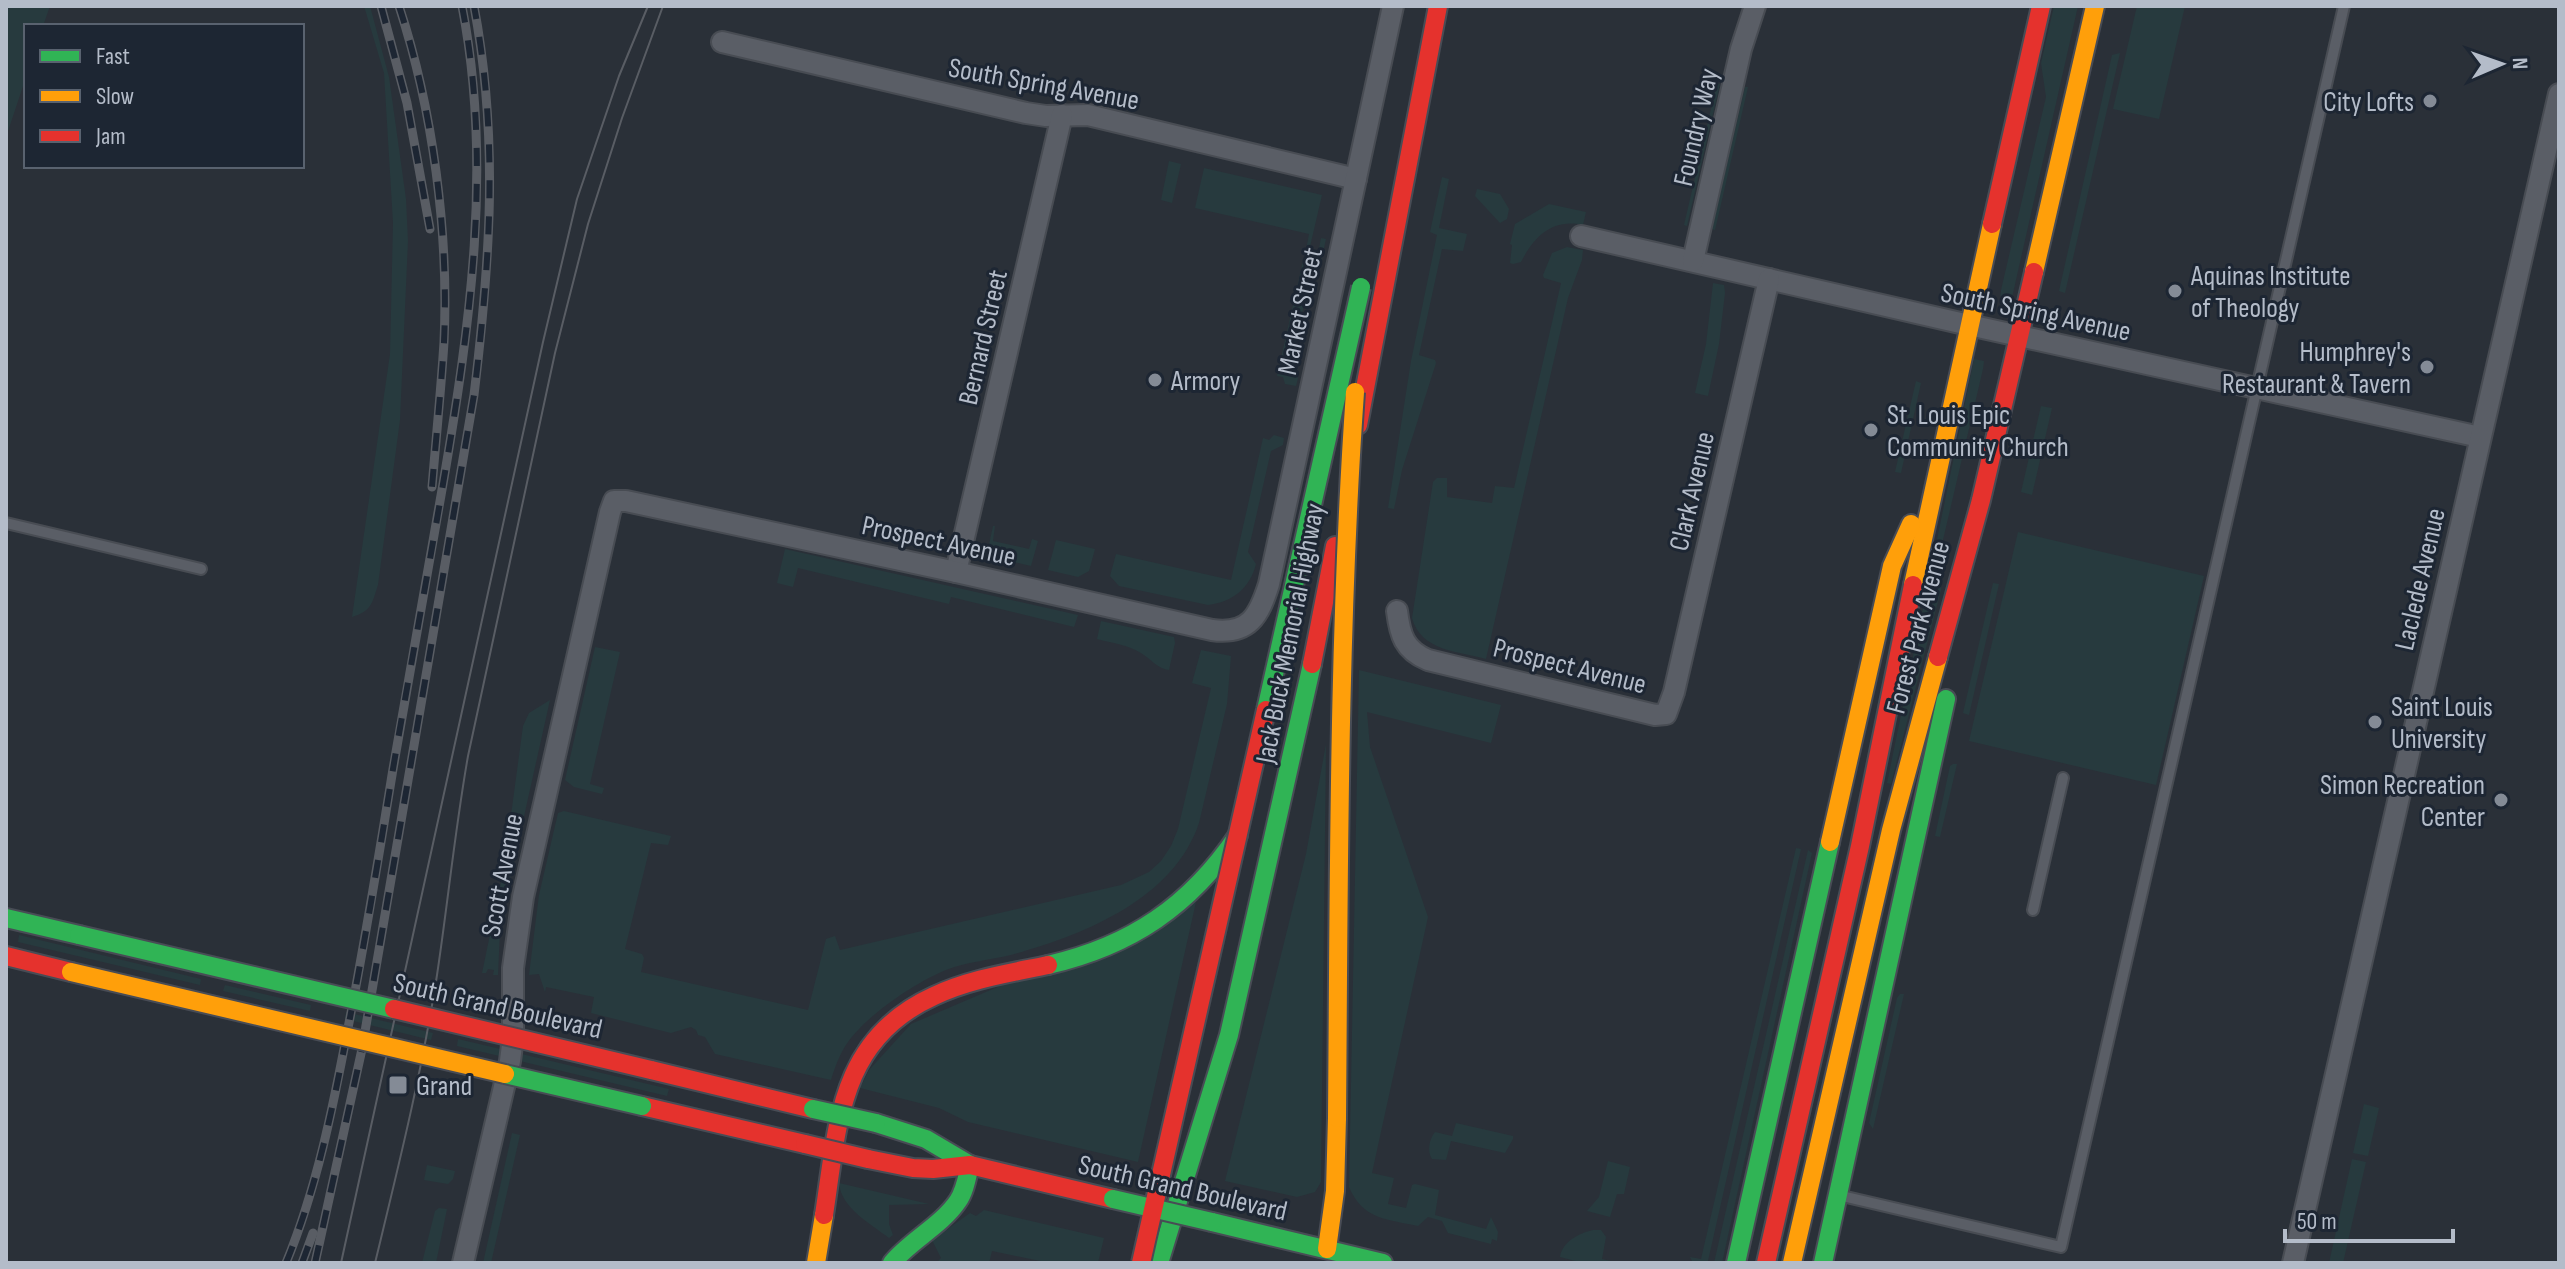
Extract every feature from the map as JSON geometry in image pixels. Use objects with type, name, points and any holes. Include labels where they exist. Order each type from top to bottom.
[{"type":"main road","points":[[1397,127],[1423,6]]},
{"type":"main road","name":"Jack Buck Memorial Highway","points":[[1159,1263],[1229,1035],[1297,738],[1438,6]]},
{"type":"main road","name":"Forest Park Avenue","points":[[1766,1263],[1860,846],[1932,490],[2041,6]]},
{"type":"main road","name":"Forest Park Avenue","points":[[1792,1263],[1891,830],[1981,500],[2095,6]]},
{"type":"main road","name":"Jack Buck Memorial Highway","points":[[1141,1263],[1362,279],[1347,507],[1340,741],[1337,1118],[1334,1201],[1327,1249]]},
{"type":"main road","points":[[1736,1263],[1892,566],[1917,512],[1932,490]]},
{"type":"main road","points":[[1823,1263],[1937,747],[1981,500]]},
{"type":"main road","points":[[816,1263],[837,1137],[853,1076],[863,1055],[882,1032],[901,1015],[949,989],[1094,952],[1136,934],[1159,918],[1202,882],[1227,853],[1297,738]]},
{"type":"main road","name":"South Grand Boulevard","points":[[6,918],[923,1135],[970,1165]]},
{"type":"main road","name":"South Grand Boulevard","points":[[6,956],[868,1159],[913,1168],[970,1165],[1383,1263]]},
{"type":"main road","points":[[892,1263],[909,1242],[956,1204],[970,1165]]},
{"type":"street","name":"Market Street","points":[[1250,623],[1262,606],[1269,584],[1393,6]]},
{"type":"street","name":"Foundry Way","points":[[1693,261],[1735,76],[1755,6]]},
{"type":"street","name":"South Spring Avenue","points":[[722,42],[1026,113],[1088,115],[1356,179]]},
{"type":"street","name":"Laclede Avenue","points":[[2293,1263],[2559,94]]},
{"type":"street","name":"Bernard Street","points":[[956,572],[1062,115]]},
{"type":"street","name":"South Spring Avenue","points":[[1581,236],[2480,437]]},
{"type":"street","name":"Clark Avenue","points":[[1666,714],[1769,279]]},
{"type":"street","name":"Prospect Avenue","points":[[614,501],[626,501],[956,572],[1212,630],[1237,630],[1250,623]]},
{"type":"street","name":"Scott Avenue","points":[[463,1263],[510,1061],[514,955],[523,897],[614,501]]},
{"type":"street","name":"Prospect Avenue","points":[[1397,611],[1399,628],[1406,644],[1415,654],[1428,660],[1655,715],[1666,714]]},
{"type":"lane","points":[[1838,1195],[2061,1247],[2344,6]]},
{"type":"lane","points":[[6,523],[201,569]]},
{"type":"lane","points":[[2033,910],[2063,778]]},
{"type":"green space","points":[[6,6],[50,6],[44,24],[24,24],[24,83],[6,137]]},
{"type":"green space","points":[[364,6],[370,6],[389,77],[406,199],[408,241],[400,420],[378,585],[367,609],[352,617],[390,354],[393,223],[384,73]]},
{"type":"green space","points":[[2054,6],[2078,6],[2011,302],[2000,300],[2001,290],[2046,97],[2041,63]]},
{"type":"green space","points":[[2137,6],[2185,6],[2159,119],[2113,109]]},
{"type":"green space","points":[[2120,53],[2065,293],[2059,291],[2112,55]]},
{"type":"green space","points":[[1717,83],[1720,84],[1687,226],[1684,225]]},
{"type":"green space","points":[[1745,87],[1748,87],[1715,230],[1712,229]]},
{"type":"green space","points":[[1169,161],[1181,164],[1172,203],[1161,200]]},
{"type":"green space","points":[[1204,168],[1322,195],[1309,251],[1306,250],[1309,234],[1195,208]]},
{"type":"green space","points":[[1442,177],[1449,179],[1439,228],[1467,234],[1463,251],[1442,249],[1419,355],[1436,363],[1402,470],[1394,509],[1388,508],[1411,361],[1437,235],[1430,232]]},
{"type":"green space","points":[[1477,189],[1500,194],[1509,209],[1507,219],[1500,223],[1475,196]]},
{"type":"green space","points":[[1549,204],[1586,212],[1583,225],[1553,227],[1538,237],[1521,262],[1510,263],[1510,244],[1515,224]]},
{"type":"green space","points":[[1321,238],[1326,239],[1321,262],[1312,269],[1290,368],[1298,378],[1296,386],[1285,384],[1283,377],[1277,376],[1303,261],[1316,264]]},
{"type":"green space","points":[[1567,247],[1583,250],[1582,260],[1568,298],[1486,659],[1452,651],[1423,637],[1412,618],[1433,482],[1437,478],[1447,478],[1447,497],[1492,503],[1495,486],[1514,488],[1561,283],[1543,275],[1552,253]]},
{"type":"green space","points":[[1713,283],[1724,285],[1725,293],[1708,396],[1695,393],[1706,344]]},
{"type":"green space","points":[[1974,359],[1984,361],[1983,369],[1939,557],[1941,590],[1891,784],[1887,783]]},
{"type":"green space","points":[[1916,381],[1921,383],[1901,473],[1895,472]]},
{"type":"green space","points":[[2041,406],[2052,408],[2032,495],[2021,492]]},
{"type":"green space","points":[[1274,435],[1284,438],[1283,445],[1271,451],[1248,552],[1256,564],[1245,587],[1225,601],[1208,605],[1119,586],[1110,576],[1116,554],[1231,580],[1263,438],[1269,440]]},
{"type":"green space","points":[[993,526],[993,541],[1029,549],[1032,539],[1038,541],[1031,566],[996,558],[988,549]]},
{"type":"green space","points":[[2018,532],[2204,576],[2156,785],[1969,741]]},
{"type":"green space","points":[[1056,540],[1095,549],[1089,571],[1078,577],[1048,570]]},
{"type":"green space","points":[[785,549],[1078,615],[1074,627],[951,597],[949,604],[798,568],[793,587],[777,583]]},
{"type":"green space","points":[[1993,583],[1999,584],[1969,715],[1963,713]]},
{"type":"green space","points":[[1101,621],[1174,637],[1169,670],[1131,648],[1097,639]]},
{"type":"green space","points":[[595,647],[620,652],[590,784],[604,788],[602,794],[574,787],[565,780]]},
{"type":"green space","points":[[1201,650],[1231,656],[1227,704],[1199,823],[1186,850],[1169,873],[1147,893],[1095,925],[1039,947],[954,967],[907,991],[856,1032],[843,1051],[831,1080],[715,1054],[705,1037],[698,1035],[691,1027],[671,1033],[591,1013],[594,997],[546,987],[545,992],[539,974],[529,975],[539,895],[558,813],[564,811],[671,836],[668,845],[651,843],[625,949],[642,954],[641,972],[808,1010],[826,939],[835,936],[840,950],[1121,885],[1149,872],[1161,861],[1178,829],[1211,688],[1192,683]]},
{"type":"green space","points":[[1359,670],[1501,705],[1491,743],[1367,712],[1370,747],[1428,917],[1372,1173],[1394,1178],[1388,1204],[1406,1208],[1412,1185],[1415,1184],[1439,1190],[1435,1215],[1486,1229],[1491,1217],[1498,1232],[1497,1241],[1492,1239],[1491,1244],[1448,1233],[1442,1221],[1428,1217],[1418,1226],[1377,1216],[1361,1206],[1349,1187]]},
{"type":"green space","points":[[550,700],[504,906],[498,975],[493,975],[494,970],[488,969],[482,973],[504,867],[523,726],[529,713]]},
{"type":"green space","points":[[1326,744],[1321,1182],[1315,1192],[1297,1197],[1225,1181],[1306,854]]},
{"type":"green space","points":[[1957,764],[1940,837],[1935,836],[1950,766]]},
{"type":"green space","points":[[1796,848],[1801,849],[1708,1261],[1693,1263],[1690,1257],[1701,1259]]},
{"type":"green space","points":[[1808,850],[1812,853],[1722,1263],[1714,1263]]},
{"type":"green space","points":[[1196,902],[1138,1162],[968,1122],[939,1108],[860,1088],[869,1070],[911,1024]]},
{"type":"green space","points":[[19,935],[201,979],[200,985],[18,942]]},
{"type":"green space","points":[[225,985],[311,1005],[310,1011],[223,991]]},
{"type":"green space","points":[[1900,994],[1904,994],[1873,1129],[1869,1123]]},
{"type":"green space","points":[[346,1012],[433,1033],[431,1040],[345,1019]]},
{"type":"green space","points":[[458,1039],[669,1089],[667,1096],[457,1046]]},
{"type":"green space","points":[[2364,1104],[2379,1108],[2368,1156],[2353,1153]]},
{"type":"green space","points":[[1456,1123],[1513,1136],[1513,1139],[1505,1153],[1451,1141],[1446,1160],[1432,1159],[1429,1149],[1435,1132],[1452,1136]]},
{"type":"green space","points":[[512,1133],[520,1135],[491,1263],[483,1263]]},
{"type":"green space","points":[[2352,1159],[2366,1162],[2343,1263],[2329,1263]]},
{"type":"green space","points":[[1608,1161],[1630,1167],[1624,1194],[1617,1194],[1610,1217],[1587,1211],[1599,1197]]},
{"type":"green space","points":[[427,1165],[455,1171],[453,1179],[448,1184],[424,1180]]},
{"type":"green space","points":[[839,1183],[929,1204],[889,1205],[889,1224],[893,1235],[889,1238],[851,1208]]},
{"type":"green space","points":[[447,1209],[436,1263],[422,1263],[435,1211]]},
{"type":"green space","points":[[984,1210],[1104,1238],[1098,1263],[1050,1263],[992,1251],[989,1263],[936,1263],[941,1258],[932,1240],[970,1213],[976,1216]]},
{"type":"green space","points":[[1601,1230],[1606,1237],[1602,1259],[1620,1263],[1583,1263],[1560,1257],[1572,1239]]},
{"type":"tram line","points":[[341,1263],[577,199],[619,76],[648,6]]},
{"type":"tram line","points":[[375,1263],[431,1011],[468,756],[555,353],[588,224],[663,6]]},
{"type":"railway","points":[[381,6],[407,103],[430,229]]},
{"type":"railway","points":[[399,6],[429,129],[444,258],[444,342],[432,487]]},
{"type":"railway","points":[[286,1263],[315,1177],[342,1058],[462,365],[477,185],[471,66],[462,6]]},
{"type":"railway","points":[[315,1263],[362,1049],[474,395],[488,249],[489,200],[487,104],[474,6]]},
{"type":"railway","points":[[302,1263],[313,1233]]},
{"type":"traffic: fast","points":[[1266,710],[1361,287]]},
{"type":"traffic: fast","points":[[1159,1263],[1229,1035],[1312,664]]},
{"type":"traffic: fast","points":[[1823,1263],[1946,699]]},
{"type":"traffic: fast","points":[[1048,965],[1106,947],[1156,920],[1200,883],[1238,835]]},
{"type":"traffic: fast","points":[[1736,1263],[1830,842]]},
{"type":"traffic: fast","points":[[6,918],[79,935]]},
{"type":"traffic: fast","points":[[79,935],[394,1009]]},
{"type":"traffic: fast","points":[[505,1074],[642,1106]]},
{"type":"traffic: fast","points":[[813,1109],[876,1123]]},
{"type":"traffic: fast","points":[[876,1123],[926,1139],[970,1165]]},
{"type":"traffic: fast","points":[[892,1263],[951,1210],[962,1193],[970,1165]]},
{"type":"traffic: fast","points":[[1113,1199],[1212,1222]]},
{"type":"traffic: fast","points":[[1212,1222],[1383,1263]]},
{"type":"traffic: slow","points":[[2034,272],[2095,6]]},
{"type":"traffic: slow","points":[[1913,585],[1992,224]]},
{"type":"traffic: slow","points":[[1337,1118],[1342,664],[1355,392]]},
{"type":"traffic: slow","points":[[1830,842],[1892,566],[1911,524]]},
{"type":"traffic: slow","points":[[1792,1263],[1891,830],[1938,657]]},
{"type":"traffic: slow","points":[[71,972],[505,1074]]},
{"type":"traffic: slow","points":[[1327,1249],[1335,1191],[1337,1118]]},
{"type":"traffic: slow","points":[[816,1263],[824,1215]]},
{"type":"traffic: jam","points":[[1358,425],[1438,6]]},
{"type":"traffic: jam","points":[[1992,224],[2041,6]]},
{"type":"traffic: jam","points":[[1938,657],[1981,500],[2034,272]]},
{"type":"traffic: jam","points":[[1312,664],[1335,546]]},
{"type":"traffic: jam","points":[[1766,1263],[1860,846],[1913,585]]},
{"type":"traffic: jam","points":[[1141,1263],[1266,710]]},
{"type":"traffic: jam","points":[[6,956],[71,972]]},
{"type":"traffic: jam","points":[[824,1215],[840,1117],[861,1060],[879,1036],[903,1014],[948,990],[990,977],[1048,965]]},
{"type":"traffic: jam","points":[[394,1009],[651,1070]]},
{"type":"traffic: jam","points":[[651,1070],[813,1109]]},
{"type":"traffic: jam","points":[[642,1106],[805,1144]]},
{"type":"traffic: jam","points":[[805,1144],[868,1159]]},
{"type":"traffic: jam","points":[[868,1159],[913,1168],[970,1165],[1113,1199]]},
{"type":"place","name":"City Lofts","points":[[2430,101]]},
{"type":"place","name":"Aquinas Institute of Theology","points":[[2175,291]]},
{"type":"place","name":"Humphrey's Restaurant & Tavern","points":[[2427,367]]},
{"type":"place","name":"Armory","points":[[1155,380]]},
{"type":"place","name":"St. Louis Epic Community Church","points":[[1871,430]]},
{"type":"place","name":"Saint Louis University","points":[[2375,722]]},
{"type":"place","name":"Simon Recreation Center","points":[[2501,800]]},
{"type":"place","name":"Grand","points":[[398,1085]]}]
